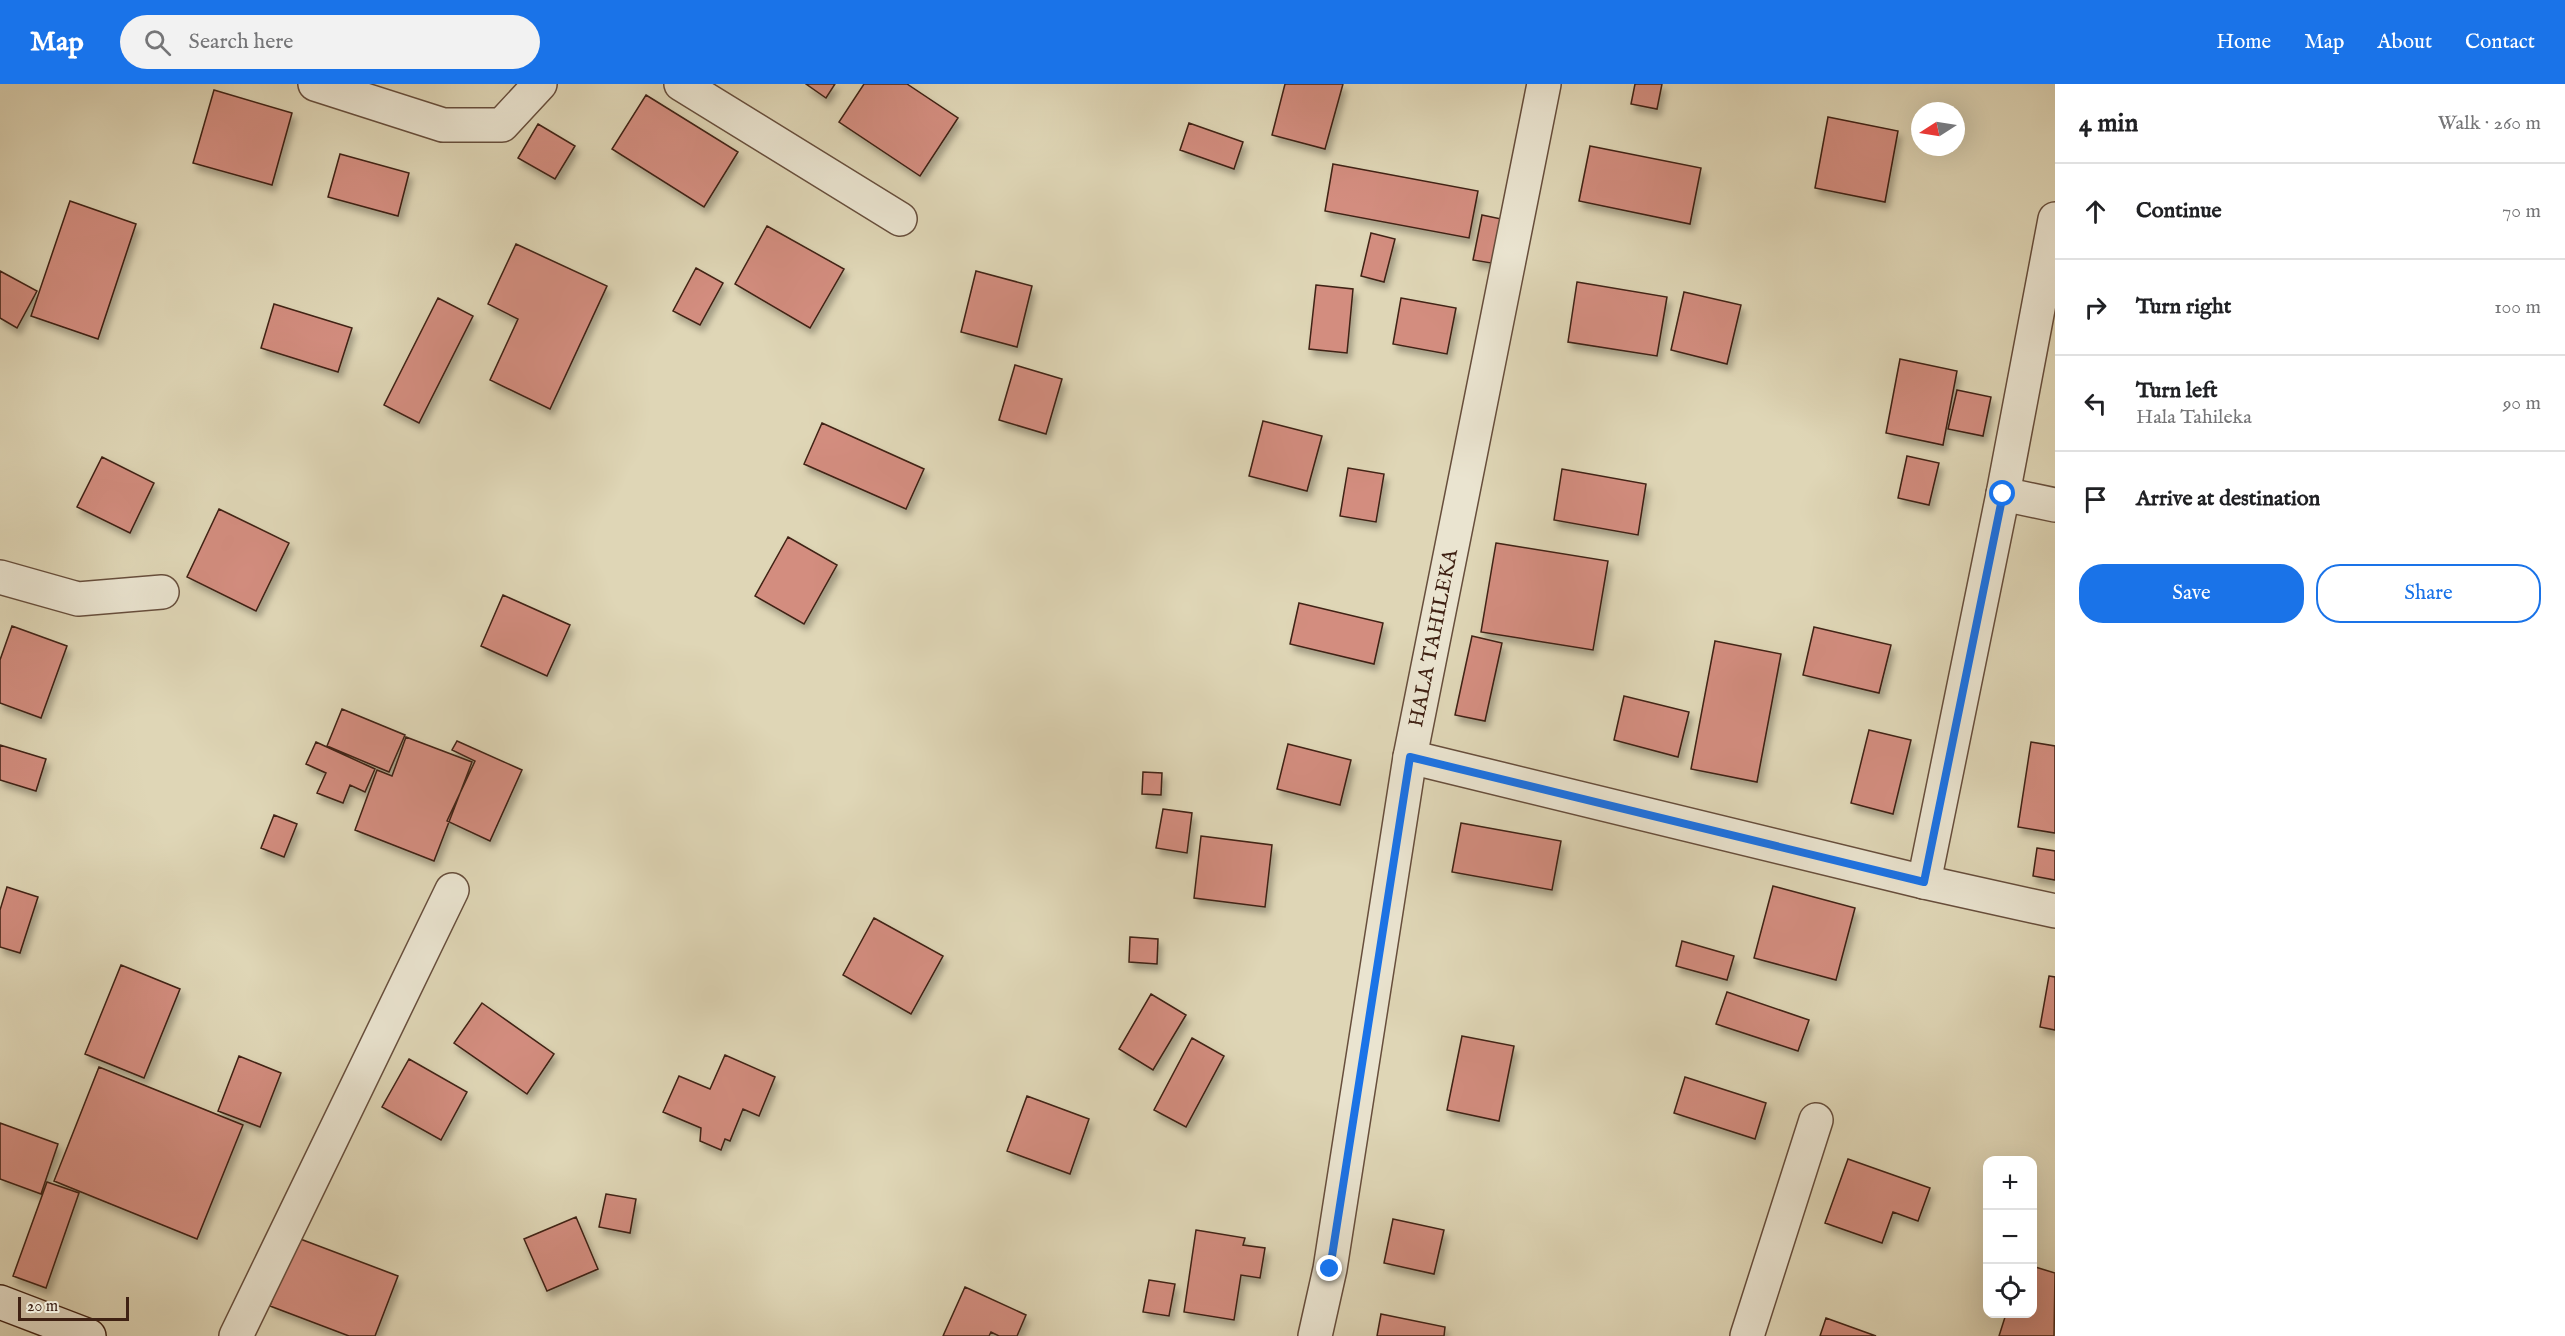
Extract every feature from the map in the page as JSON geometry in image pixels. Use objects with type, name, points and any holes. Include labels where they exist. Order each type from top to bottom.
[{"type":"street","points":[[315,84],[443,125],[502,125],[540,84]]},
{"type":"street","points":[[681,84],[900,219]]},
{"type":"street","name":"HALA TAHILEKA","points":[[1315,1336],[1330,1269],[1410,757],[1544,84]]},
{"type":"street","points":[[1924,882],[2003,494],[2055,219]]},
{"type":"street","points":[[2003,494],[2055,505]]},
{"type":"street","points":[[0,578],[78,599],[162,592]]},
{"type":"street","points":[[1410,757],[1924,882],[2055,911]]},
{"type":"street","points":[[236,1336],[452,890]]},
{"type":"street","points":[[1747,1336],[1816,1120]]},
{"type":"street","points":[[0,1302],[88,1336]]},
{"type":"building","points":[[806,84],[835,84],[826,98]]},
{"type":"building","points":[[864,84],[907,84],[958,118],[920,176],[839,122]]},
{"type":"building","points":[[1285,84],[1343,84],[1325,149],[1272,135]]},
{"type":"building","points":[[1635,84],[1662,84],[1657,109],[1631,104]]},
{"type":"building","points":[[214,90],[292,113],[272,185],[193,163]]},
{"type":"building","points":[[646,95],[738,152],[704,207],[612,149]]},
{"type":"building","points":[[1828,117],[1898,131],[1885,202],[1815,188]]},
{"type":"building","points":[[1189,123],[1243,142],[1234,169],[1180,150]]},
{"type":"building","points":[[538,124],[575,146],[555,179],[518,158]]},
{"type":"building","points":[[1590,146],[1701,168],[1690,224],[1579,201]]},
{"type":"building","points":[[340,154],[409,173],[398,216],[328,197]]},
{"type":"building","points":[[1333,164],[1478,191],[1469,238],[1325,211]]},
{"type":"building","points":[[70,201],[136,224],[98,339],[31,316]]},
{"type":"building","points":[[1482,215],[1511,221],[1503,265],[1473,260]]},
{"type":"building","points":[[767,226],[844,269],[810,328],[735,284]]},
{"type":"building","points":[[1371,233],[1395,239],[1384,282],[1361,276]]},
{"type":"building","points":[[516,244],[607,286],[550,409],[490,380],[518,319],[488,304]]},
{"type":"building","points":[[696,268],[723,283],[700,325],[673,311]]},
{"type":"building","points":[[0,271],[37,291],[17,328],[0,318]]},
{"type":"building","points":[[976,271],[1032,286],[1017,347],[961,332]]},
{"type":"building","points":[[1577,282],[1667,297],[1657,356],[1568,342]]},
{"type":"building","points":[[1316,285],[1353,289],[1347,353],[1309,349]]},
{"type":"building","points":[[1684,292],[1741,305],[1727,364],[1671,350]]},
{"type":"building","points":[[438,298],[473,316],[419,423],[384,405]]},
{"type":"building","points":[[1401,298],[1456,308],[1447,354],[1393,344]]},
{"type":"building","points":[[274,304],[352,328],[338,372],[261,348]]},
{"type":"building","points":[[1900,359],[1957,371],[1943,445],[1886,433]]},
{"type":"building","points":[[1015,365],[1062,379],[1046,434],[999,420]]},
{"type":"building","points":[[1957,390],[1991,397],[1983,436],[1948,429]]},
{"type":"building","points":[[1263,421],[1322,436],[1307,491],[1249,476]]},
{"type":"building","points":[[822,423],[924,469],[906,509],[804,464]]},
{"type":"building","points":[[1907,456],[1939,463],[1929,505],[1898,498]]},
{"type":"building","points":[[102,457],[154,483],[130,533],[77,507]]},
{"type":"building","points":[[1348,468],[1384,474],[1376,522],[1340,516]]},
{"type":"building","points":[[1562,469],[1646,484],[1638,535],[1554,520]]},
{"type":"building","points":[[219,509],[289,543],[256,611],[187,577]]},
{"type":"building","points":[[788,537],[837,565],[804,624],[755,596]]},
{"type":"building","points":[[1496,543],[1608,561],[1593,650],[1481,632]]},
{"type":"building","points":[[503,595],[570,625],[547,676],[481,646]]},
{"type":"building","points":[[1299,603],[1383,623],[1374,664],[1290,644]]},
{"type":"building","points":[[12,626],[67,646],[41,718],[0,703],[0,660]]},
{"type":"building","points":[[1814,627],[1891,645],[1879,693],[1803,675]]},
{"type":"building","points":[[1472,636],[1502,643],[1485,721],[1455,715]]},
{"type":"building","points":[[1715,641],[1781,654],[1757,782],[1691,769]]},
{"type":"building","points":[[1624,696],[1689,712],[1678,757],[1614,740]]},
{"type":"building","points":[[342,709],[405,735],[389,772],[327,746]]},
{"type":"building","points":[[1869,730],[1911,740],[1893,814],[1851,803]]},
{"type":"building","points":[[406,737],[472,762],[434,861],[355,830],[377,770],[392,776]]},
{"type":"building","points":[[457,741],[522,770],[490,841],[447,821],[475,761],[452,750]]},
{"type":"building","points":[[316,742],[375,769],[365,792],[350,785],[343,803],[317,793],[326,773],[306,764]]},
{"type":"building","points":[[2031,742],[2055,746],[2055,833],[2018,827]]},
{"type":"building","points":[[1288,744],[1351,760],[1340,805],[1277,789]]},
{"type":"building","points":[[0,745],[46,759],[36,791],[0,780]]},
{"type":"building","points":[[1143,772],[1162,773],[1161,795],[1142,794]]},
{"type":"building","points":[[1163,809],[1192,813],[1187,853],[1156,848]]},
{"type":"building","points":[[274,815],[297,824],[284,857],[261,848]]},
{"type":"building","points":[[1461,823],[1561,841],[1552,890],[1452,872]]},
{"type":"building","points":[[1201,836],[1272,845],[1265,907],[1194,898]]},
{"type":"building","points":[[2037,848],[2055,851],[2055,880],[2033,876]]},
{"type":"building","points":[[1773,886],[1855,908],[1836,980],[1754,958]]},
{"type":"building","points":[[7,887],[38,897],[20,953],[0,947],[0,910]]},
{"type":"building","points":[[874,918],[943,956],[911,1014],[843,975]]},
{"type":"building","points":[[1130,937],[1158,939],[1157,964],[1129,962]]},
{"type":"building","points":[[1682,941],[1734,956],[1727,980],[1676,966]]},
{"type":"building","points":[[121,965],[180,989],[144,1078],[85,1054]]},
{"type":"building","points":[[2049,976],[2055,977],[2055,1030],[2040,1027]]},
{"type":"building","points":[[1727,992],[1809,1020],[1798,1051],[1716,1024]]},
{"type":"building","points":[[1151,994],[1186,1015],[1153,1070],[1119,1049]]},
{"type":"building","points":[[482,1003],[554,1054],[527,1094],[454,1043]]},
{"type":"building","points":[[1462,1036],[1514,1046],[1499,1121],[1447,1110]]},
{"type":"building","points":[[1192,1038],[1224,1056],[1186,1127],[1154,1110]]},
{"type":"building","points":[[725,1055],[775,1077],[759,1116],[743,1109],[730,1141],[725,1139],[721,1150],[700,1141],[701,1128],[663,1112],[679,1076],[710,1089]]},
{"type":"building","points":[[239,1056],[281,1073],[260,1127],[218,1111]]},
{"type":"building","points":[[409,1059],[467,1092],[441,1140],[382,1107]]},
{"type":"building","points":[[99,1067],[243,1125],[197,1239],[54,1181]]},
{"type":"building","points":[[1685,1077],[1766,1103],[1755,1139],[1674,1113]]},
{"type":"building","points":[[1027,1096],[1089,1119],[1070,1174],[1007,1151]]},
{"type":"building","points":[[0,1123],[58,1144],[41,1194],[0,1179]]},
{"type":"building","points":[[1848,1159],[1930,1188],[1918,1221],[1893,1212],[1882,1243],[1825,1223]]},
{"type":"building","points":[[47,1182],[79,1193],[46,1288],[13,1276]]},
{"type":"building","points":[[606,1194],[636,1199],[630,1233],[599,1227]]},
{"type":"building","points":[[576,1217],[598,1269],[547,1291],[524,1239]]},
{"type":"building","points":[[1393,1219],[1444,1230],[1434,1274],[1384,1263]]},
{"type":"building","points":[[1196,1230],[1245,1238],[1243,1245],[1265,1248],[1260,1278],[1241,1275],[1234,1320],[1184,1312]]},
{"type":"building","points":[[295,1237],[398,1276],[375,1336],[349,1336],[270,1306]]},
{"type":"building","points":[[2037,1268],[2055,1273],[2054,1336],[1999,1336],[2005,1318],[2037,1318]]},
{"type":"building","points":[[1149,1280],[1175,1284],[1169,1316],[1143,1312]]},
{"type":"building","points":[[965,1287],[1026,1315],[1017,1336],[999,1336],[991,1332],[989,1336],[943,1336]]},
{"type":"building","points":[[1381,1314],[1445,1327],[1444,1336],[1377,1336]]},
{"type":"building","points":[[1826,1318],[1876,1336],[1820,1336]]},
{"type":"route","points":[[1330,1269],[1410,757],[1924,882],[2003,494]]}]
